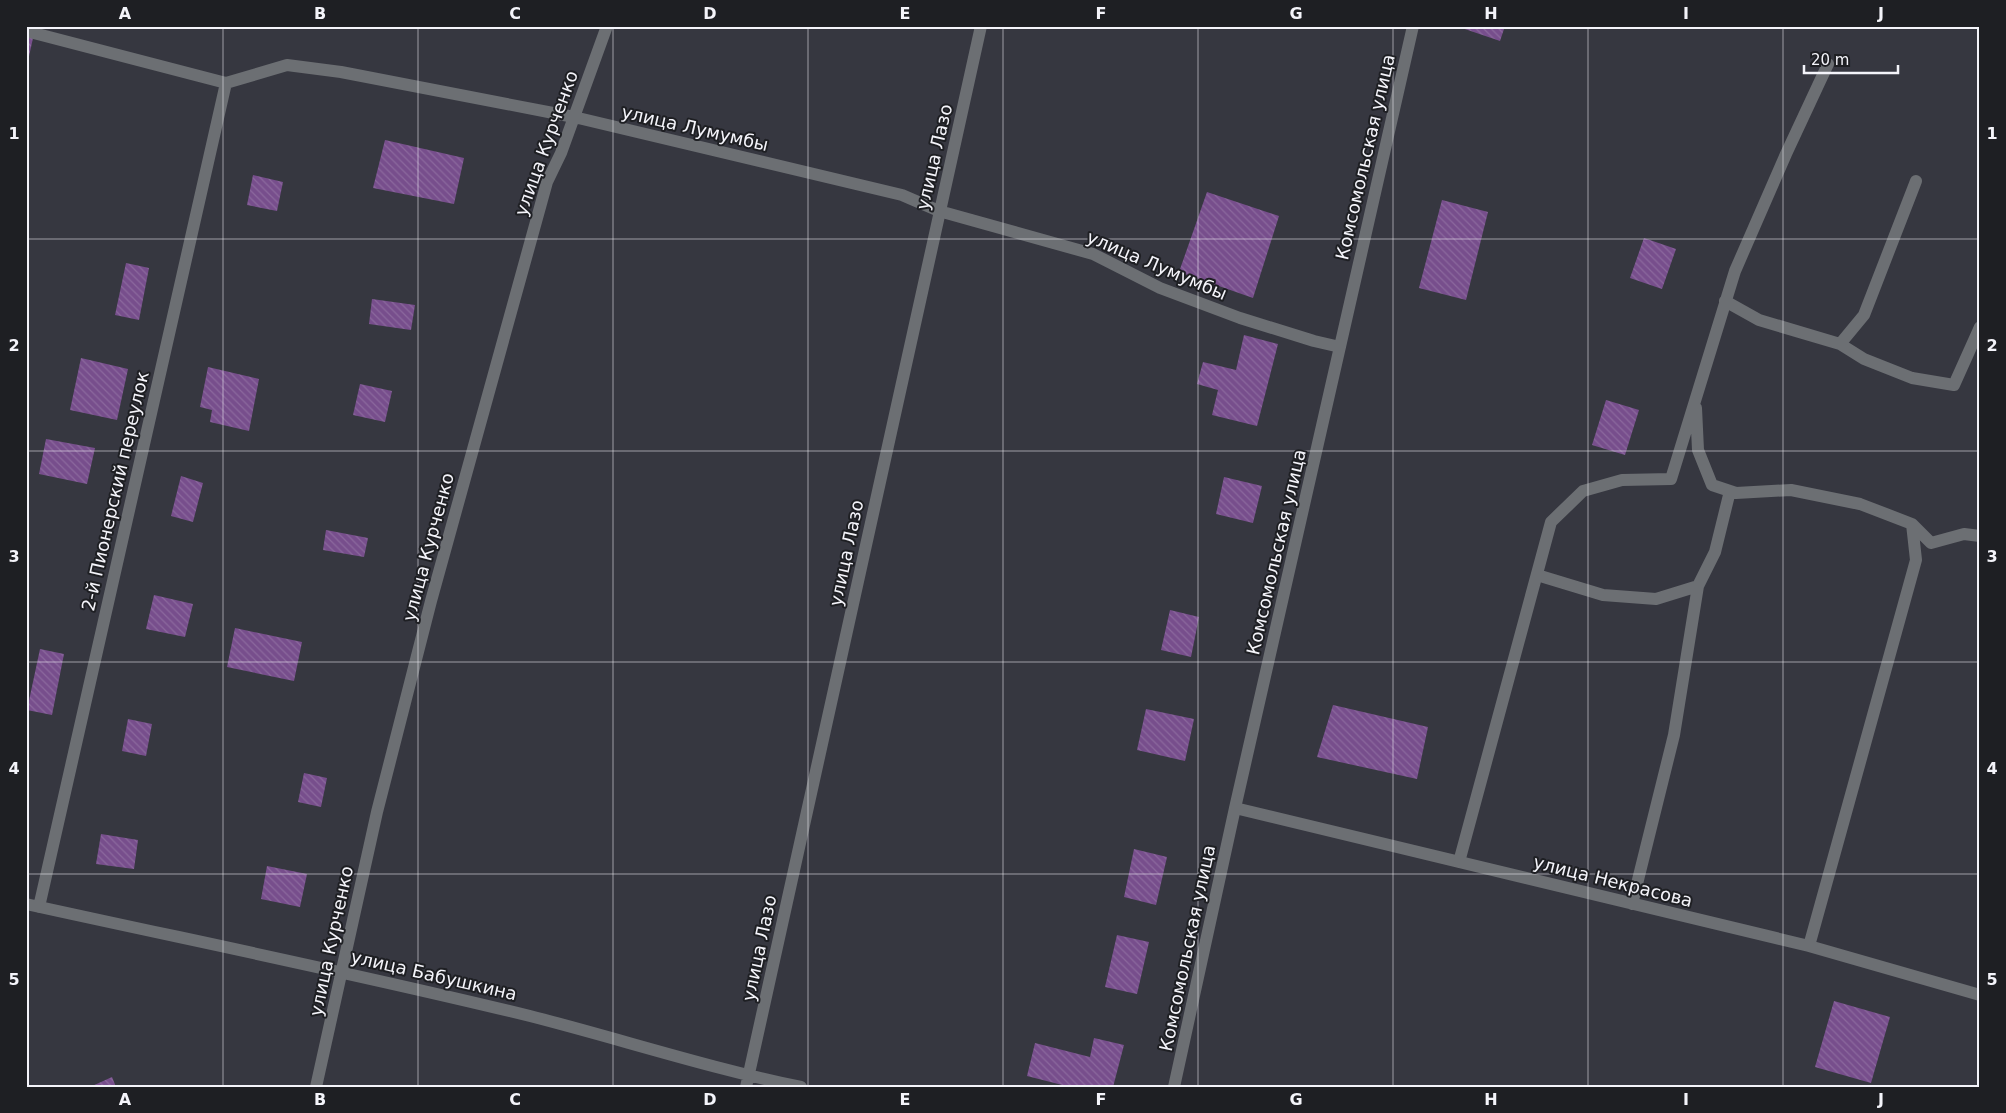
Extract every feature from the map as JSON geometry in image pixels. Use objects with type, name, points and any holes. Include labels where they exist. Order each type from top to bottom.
[{"type":"street","name":"улица Курченко","points":[[316,1087],[377,812],[431,601],[547,182],[561,153],[606,26]]},
{"type":"street","name":"улица Лазо","points":[[748,1082],[939,211],[982,26]]},
{"type":"street","name":"Комсомольская улица","points":[[1174,1087],[1413,26]]},
{"type":"street","points":[[26,31],[226,83]]},
{"type":"street","points":[[1459,862],[1552,522],[1583,491],[1622,480],[1671,479],[1735,271],[1828,64]]},
{"type":"street","name":"улица Лумумбы","points":[[226,83],[287,65],[341,72],[574,117],[902,195],[939,211],[1093,254],[1160,288],[1240,318],[1340,347]]},
{"type":"street","name":"2-й Пионерский переулок","points":[[33,905],[226,83]]},
{"type":"street","points":[[1840,344],[1864,315],[1916,181]]},
{"type":"street","points":[[1725,301],[1759,320],[1840,344],[1864,359],[1912,378],[1954,385],[1980,328]]},
{"type":"street","points":[[1696,398],[1698,450],[1712,485],[1736,493],[1791,490],[1860,504],[1912,524],[1931,543],[1964,534],[1980,536]]},
{"type":"street","points":[[1632,904],[1674,735],[1698,586],[1715,552],[1730,491]]},
{"type":"street","points":[[1809,946],[1916,560],[1912,524]]},
{"type":"street","points":[[1537,575],[1603,595],[1656,599],[1698,586]]},
{"type":"street","name":"улица Некрасова","points":[[1236,808],[1809,946],[1980,995]]},
{"type":"street","name":"улица Бабушкина","points":[[33,905],[343,972],[531,1016],[748,1082],[801,1087]]},
{"type":"building","points":[[1456,26],[1505,26],[1500,41]]},
{"type":"building","points":[[26,37],[33,38],[28,61],[26,61]]},
{"type":"building","points":[[385,140],[464,158],[454,204],[373,188]]},
{"type":"building","points":[[253,175],[283,182],[277,211],[247,205]]},
{"type":"building","points":[[1207,192],[1279,216],[1253,298],[1179,272]]},
{"type":"building","points":[[1442,200],[1488,212],[1466,300],[1419,288]]},
{"type":"building","points":[[1644,238],[1676,249],[1662,289],[1630,278]]},
{"type":"building","points":[[126,263],[149,268],[139,320],[115,315]]},
{"type":"building","points":[[372,299],[415,305],[411,330],[369,324]]},
{"type":"building","points":[[1244,335],[1278,344],[1257,426],[1212,415],[1218,390],[1197,384],[1203,362],[1236,370]]},
{"type":"building","points":[[81,358],[128,369],[117,420],[70,410]]},
{"type":"building","points":[[208,367],[259,379],[249,431],[210,422],[212,410],[200,407]]},
{"type":"building","points":[[360,384],[392,391],[385,422],[353,415]]},
{"type":"building","points":[[1606,400],[1639,410],[1625,455],[1592,445]]},
{"type":"building","points":[[46,439],[95,448],[87,484],[39,474]]},
{"type":"building","points":[[181,476],[203,483],[193,522],[171,516]]},
{"type":"building","points":[[1224,477],[1262,486],[1253,523],[1216,514]]},
{"type":"building","points":[[326,530],[368,538],[364,557],[323,550]]},
{"type":"building","points":[[154,595],[193,604],[185,637],[146,629]]},
{"type":"building","points":[[1170,610],[1199,617],[1191,657],[1161,650]]},
{"type":"building","points":[[235,628],[302,642],[294,681],[227,667]]},
{"type":"building","points":[[40,649],[64,654],[52,715],[27,710]]},
{"type":"building","points":[[1333,705],[1428,727],[1417,779],[1317,757]]},
{"type":"building","points":[[1146,709],[1194,719],[1185,761],[1137,750]]},
{"type":"building","points":[[128,719],[152,724],[146,756],[122,751]]},
{"type":"building","points":[[304,773],[327,778],[321,807],[298,802]]},
{"type":"building","points":[[101,834],[138,840],[134,869],[96,864]]},
{"type":"building","points":[[1134,849],[1167,857],[1156,905],[1124,897]]},
{"type":"building","points":[[267,866],[307,874],[300,907],[261,899]]},
{"type":"building","points":[[1117,935],[1149,942],[1137,994],[1105,987]]},
{"type":"building","points":[[1834,1001],[1890,1017],[1871,1083],[1815,1067]]},
{"type":"building","points":[[1094,1038],[1124,1045],[1113,1087],[1070,1087],[1027,1076],[1035,1043],[1090,1057]]},
{"type":"building","points":[[112,1077],[116,1087],[90,1087]]}]
